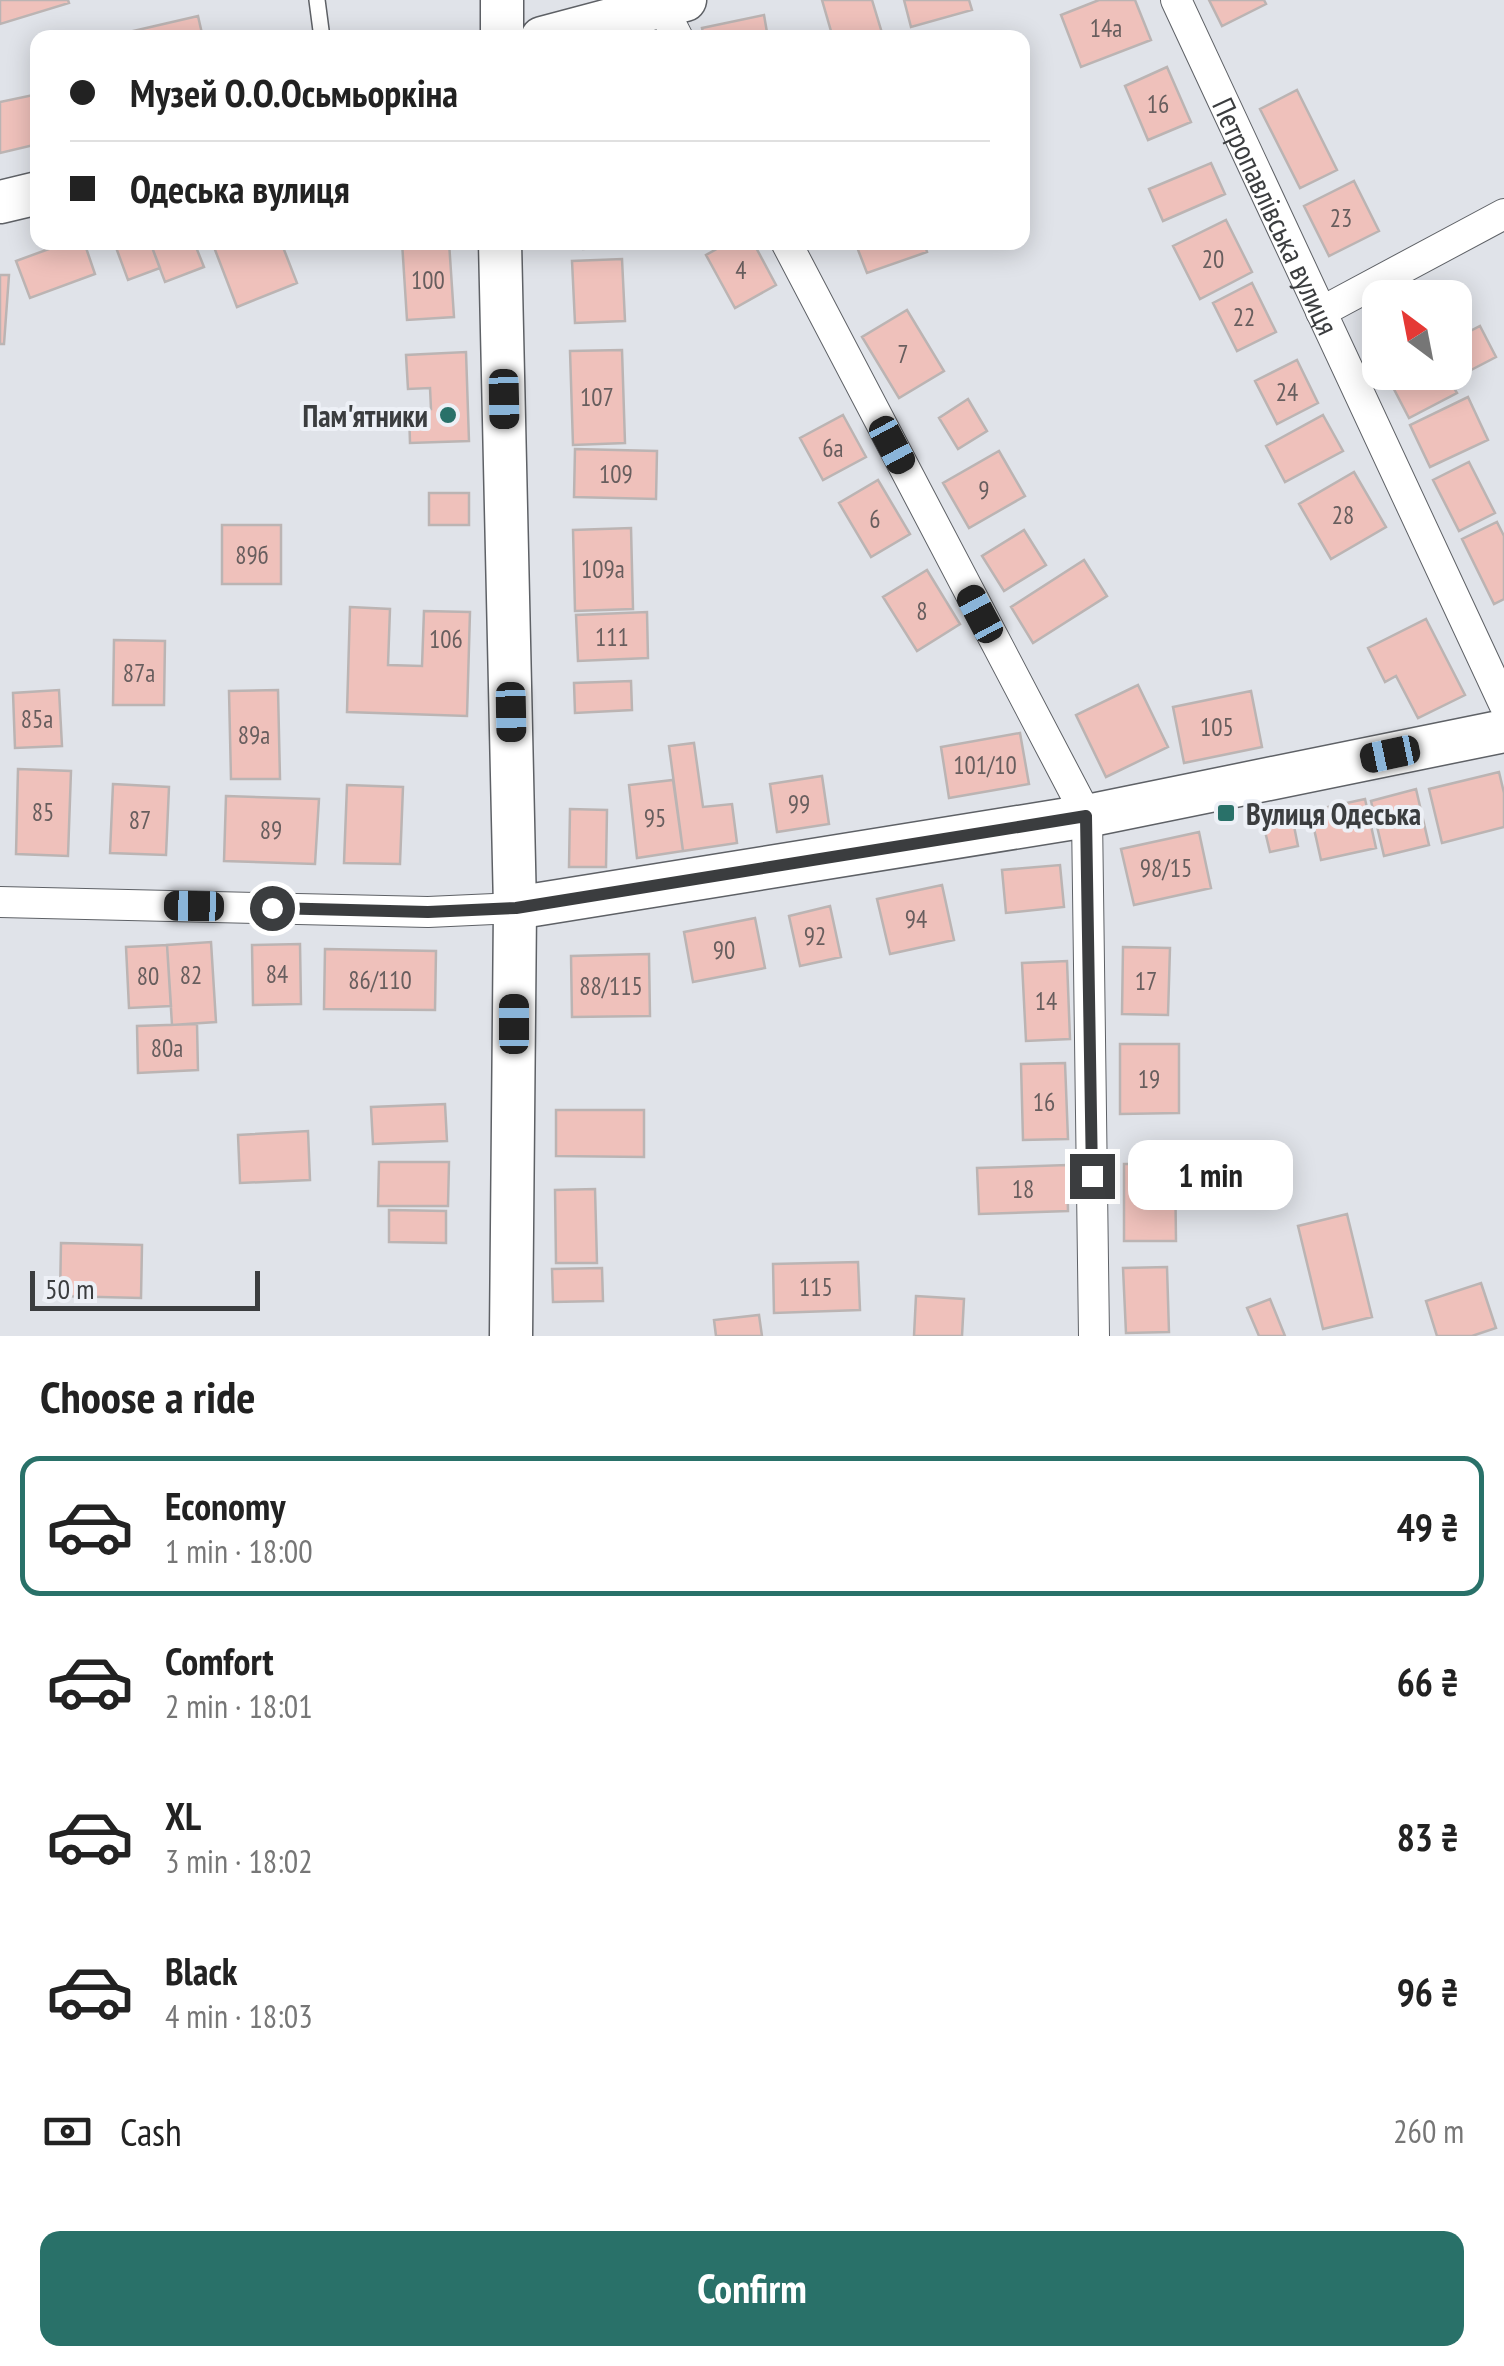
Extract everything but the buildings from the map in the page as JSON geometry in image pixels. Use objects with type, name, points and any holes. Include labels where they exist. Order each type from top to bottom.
[{"type":"main road","points":[[502,0],[502,30]]},
{"type":"main road","points":[[588,30],[675,15]]},
{"type":"main road","points":[[0,202],[30,194]]},
{"type":"main road","points":[[500,250],[516,908],[511,1336]]},
{"type":"main road","points":[[516,908],[1086,816],[1504,730]]},
{"type":"street","name":"Петропавлівська вулиця","points":[[1176,0],[1504,704]]},
{"type":"street","points":[[1322,312],[1504,214]]},
{"type":"street","points":[[790,250],[1086,816],[1094,1336]]},
{"type":"street","points":[[0,902],[428,912],[516,908]]},
{"type":"lane","points":[[317,0],[321,30]]},
{"type":"place","name":"Пам'ятники","points":[[448,415]]},
{"type":"place","name":"Вулиця Одеська","points":[[1226,813]]},
{"type":"route","points":[[272,908],[428,912],[516,908],[1086,816],[1092,1176]]}]
